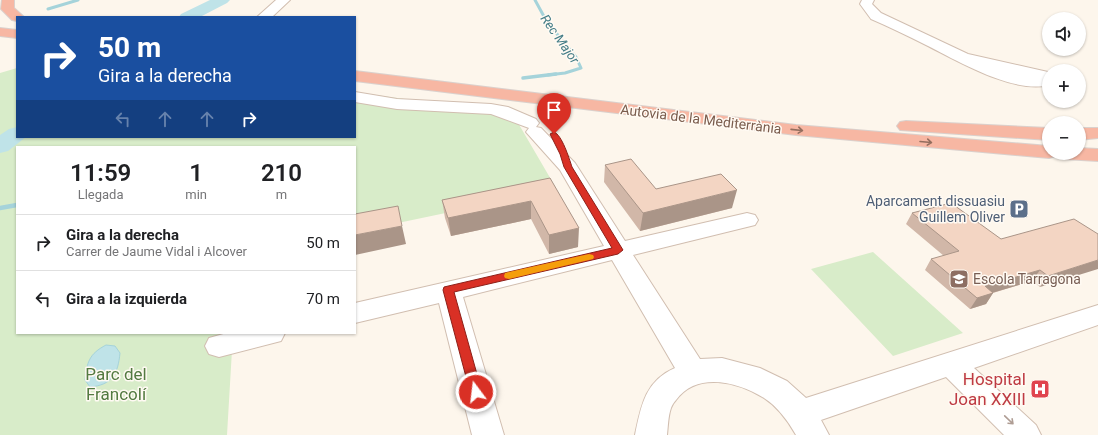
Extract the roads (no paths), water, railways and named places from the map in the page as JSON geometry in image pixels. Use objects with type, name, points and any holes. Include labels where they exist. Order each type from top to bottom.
[{"type":"highway","points":[[8,0],[7,9],[16,16]]},
{"type":"highway","points":[[0,23],[16,25]]},
{"type":"highway","points":[[0,32],[16,34]]},
{"type":"highway","points":[[0,38],[16,38]]},
{"type":"highway","name":"Autovia de la Mediterrània","points":[[356,66],[718,110],[1042,138]]},
{"type":"highway","name":"Autovia de la Mediterrània","points":[[356,76],[796,130],[1042,151]]},
{"type":"highway","points":[[880,125],[1042,134]]},
{"type":"highway","points":[[1086,134],[1098,133]]},
{"type":"highway","points":[[1086,142],[1098,143]]},
{"type":"highway","points":[[1086,154],[1098,155]]},
{"type":"street","points":[[265,16],[284,0]]},
{"type":"street","points":[[868,0],[866,4],[876,16],[965,58]]},
{"type":"street","points":[[356,97],[397,104],[497,110],[537,128],[568,167],[692,372]]},
{"type":"street","points":[[356,313],[747,220]]},
{"type":"street","points":[[448,290],[488,435]]},
{"type":"street","points":[[651,435],[653,412],[660,396],[672,382],[692,372],[727,370],[751,376],[766,383],[781,393],[807,424],[950,364],[1098,315]]},
{"type":"street","points":[[219,346],[267,334]]},
{"type":"street","points":[[950,364],[1025,435]]},
{"type":"water","points":[[106,345],[115,346],[120,353],[118,367],[109,381],[98,386],[90,387],[85,380],[88,363],[92,355]]},
{"type":"waterway","points":[[48,9],[78,0]]},
{"type":"waterway","points":[[189,16],[222,0]]},
{"type":"waterway","name":"Rec Major","points":[[535,0],[547,22],[576,57],[581,68],[565,73],[548,75]]},
{"type":"waterway","name":"Rec Major","points":[[523,78],[556,74]]},
{"type":"waterway","points":[[0,146],[16,135]]},
{"type":"waterway","name":"Rec Major","points":[[0,208],[16,205]]},
{"type":"place","name":"Aparcament dissuasiu Guillem Oliver","points":[[1019,209]]},
{"type":"place","name":"Escola Tarragona","points":[[959,279]]},
{"type":"place","name":"Hospital Joan XXIII","points":[[1040,389]]},
{"type":"park label","name":"Parc del Francolí","points":[[116,384]]}]
